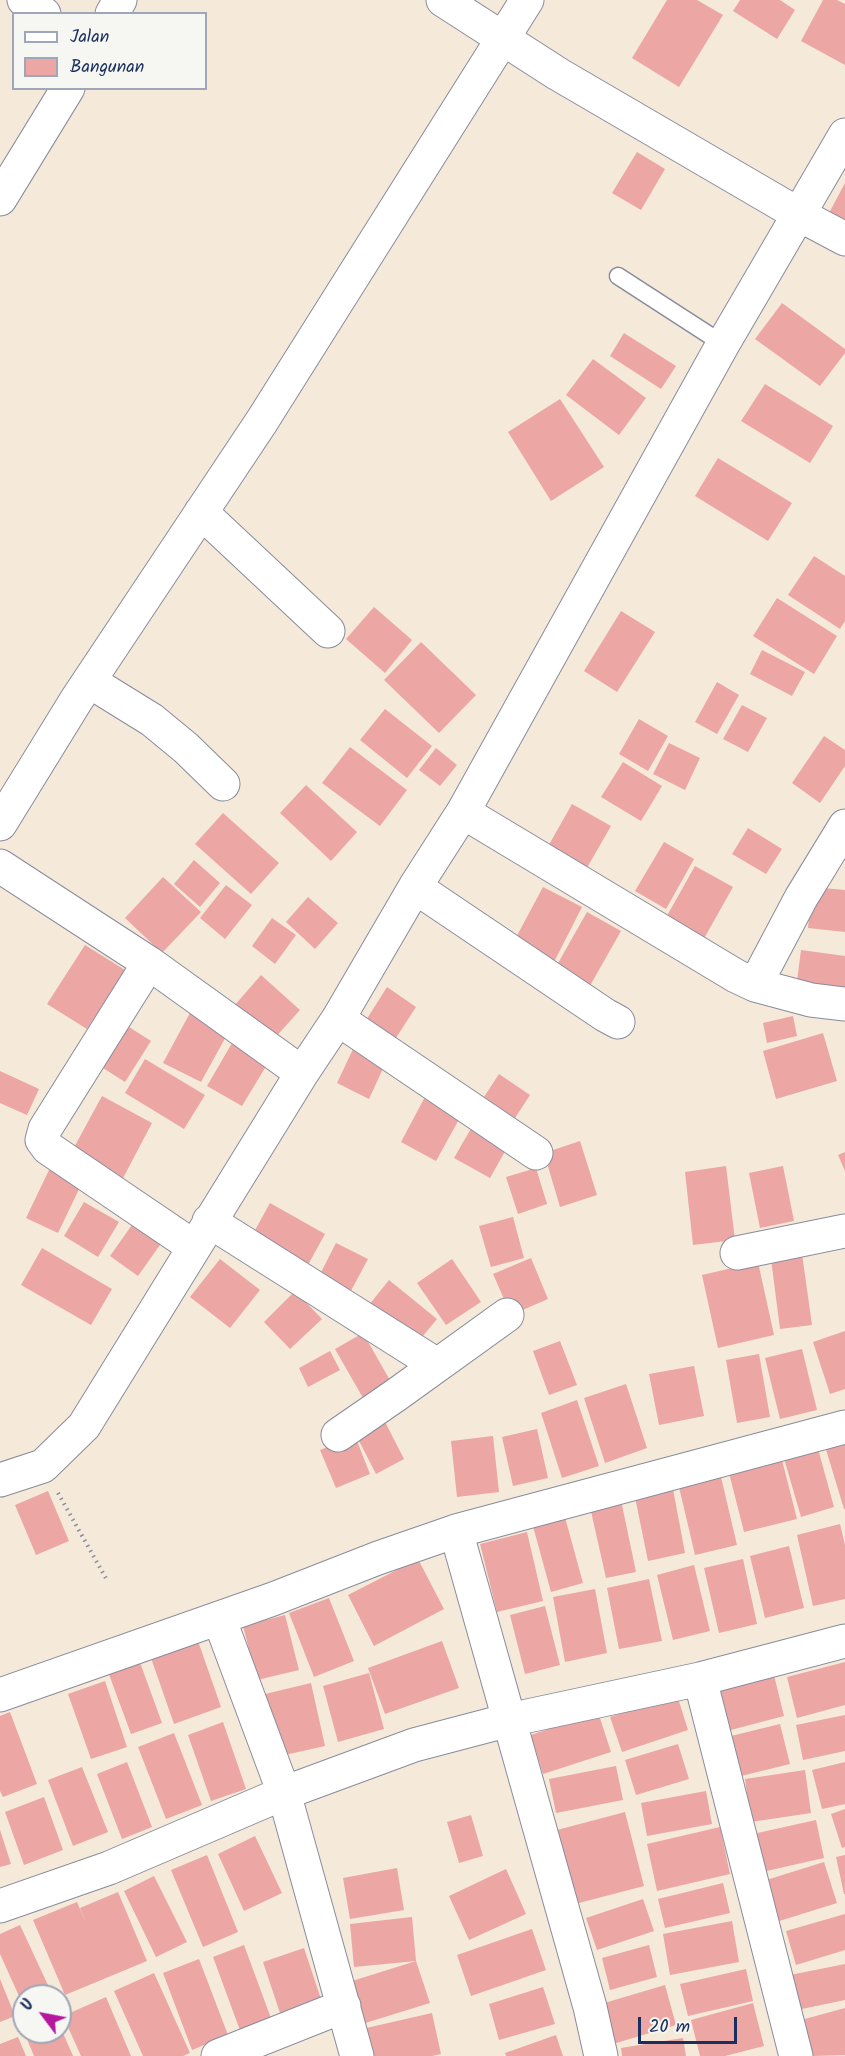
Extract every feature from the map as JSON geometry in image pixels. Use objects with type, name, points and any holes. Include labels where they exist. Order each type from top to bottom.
[{"type":"street","points":[[24,0],[41,12]]},
{"type":"street","points":[[443,0],[558,74],[845,239]]},
{"type":"street","points":[[0,824],[89,681],[268,411],[527,0]]},
{"type":"street","points":[[0,199],[67,90]]},
{"type":"street","points":[[0,1480],[43,1466],[84,1426],[302,1073],[338,1020],[415,887],[464,812],[723,344],[845,135]]},
{"type":"street","points":[[201,512],[328,631]]},
{"type":"street","points":[[89,681],[152,720],[186,748],[222,784]]},
{"type":"street","points":[[464,812],[736,976],[755,985],[811,1000],[845,1004]]},
{"type":"street","points":[[755,985],[801,898],[845,826]]},
{"type":"street","points":[[0,866],[149,963],[302,1073]]},
{"type":"street","points":[[415,887],[595,1009],[618,1022]]},
{"type":"street","points":[[149,963],[45,1130],[42,1140],[48,1148],[437,1365]]},
{"type":"street","points":[[338,1020],[536,1154]]},
{"type":"street","points":[[736,1253],[845,1231]]},
{"type":"street","points":[[338,1435],[507,1315]]},
{"type":"street","points":[[0,1695],[456,1531],[845,1427]]},
{"type":"street","points":[[456,1531],[590,2007],[601,2056]]},
{"type":"street","points":[[219,1618],[284,1793],[357,2056]]},
{"type":"street","points":[[0,1906],[109,1868],[284,1793],[414,1745],[508,1719],[700,1679],[845,1641]]},
{"type":"street","points":[[700,1679],[796,2056]]},
{"type":"street","points":[[218,2056],[344,2006]]},
{"type":"lane","points":[[618,276],[723,344]]},
{"type":"path","points":[[43,1466],[108,1582]]},
{"type":"building","points":[[667,0],[697,0],[723,15],[679,87],[632,58]]},
{"type":"building","points":[[740,0],[780,0],[795,10],[777,39],[733,11]]},
{"type":"building","points":[[823,0],[837,0],[845,4],[845,65],[801,41]]},
{"type":"building","points":[[637,152],[665,169],[641,210],[612,193]]},
{"type":"building","points":[[845,183],[845,221],[829,213]]},
{"type":"building","points":[[782,303],[845,349],[845,353],[820,386],[755,339]]},
{"type":"building","points":[[624,333],[676,366],[661,389],[610,356]]},
{"type":"building","points":[[593,359],[646,398],[619,435],[566,395]]},
{"type":"building","points":[[765,384],[833,426],[810,463],[741,421]]},
{"type":"building","points":[[560,399],[604,467],[551,501],[508,432]]},
{"type":"building","points":[[718,458],[792,503],[768,541],[695,496]]},
{"type":"building","points":[[814,556],[845,576],[845,621],[840,629],[788,595]]},
{"type":"building","points":[[777,598],[837,636],[814,674],[753,636]]},
{"type":"building","points":[[374,607],[412,640],[385,673],[346,639]]},
{"type":"building","points":[[621,611],[655,632],[617,692],[584,671]]},
{"type":"building","points":[[421,642],[476,695],[439,733],[384,680]]},
{"type":"building","points":[[762,650],[805,672],[792,696],[750,674]]},
{"type":"building","points":[[717,682],[739,695],[717,734],[695,722]]},
{"type":"building","points":[[742,705],[767,718],[748,752],[723,739]]},
{"type":"building","points":[[385,709],[432,746],[407,778],[360,740]]},
{"type":"building","points":[[639,719],[668,736],[648,771],[619,754]]},
{"type":"building","points":[[824,736],[845,750],[845,766],[820,803],[792,783]]},
{"type":"building","points":[[669,743],[700,758],[685,790],[653,774]]},
{"type":"building","points":[[350,747],[407,790],[380,826],[322,783]]},
{"type":"building","points":[[436,748],[457,765],[440,786],[419,770]]},
{"type":"building","points":[[623,762],[662,786],[641,821],[601,797]]},
{"type":"building","points":[[306,785],[357,832],[331,861],[280,813]]},
{"type":"building","points":[[572,804],[611,826],[584,873],[546,850]]},
{"type":"building","points":[[223,813],[279,863],[251,894],[195,844]]},
{"type":"building","points":[[748,828],[782,849],[766,874],[732,854]]},
{"type":"building","points":[[664,842],[694,859],[666,909],[635,891]]},
{"type":"building","points":[[194,860],[220,883],[200,907],[174,884]]},
{"type":"building","points":[[695,866],[733,887],[702,942],[664,921]]},
{"type":"building","points":[[163,877],[201,912],[162,953],[125,918]]},
{"type":"building","points":[[226,885],[252,905],[225,939],[200,918]]},
{"type":"building","points":[[543,887],[582,907],[552,966],[512,945]]},
{"type":"building","points":[[812,887],[845,890],[845,932],[808,928]]},
{"type":"building","points":[[308,897],[338,923],[315,949],[286,922]]},
{"type":"building","points":[[587,912],[621,931],[587,991],[553,972]]},
{"type":"building","points":[[272,918],[296,935],[275,964],[252,946]]},
{"type":"building","points":[[85,945],[125,970],[87,1029],[47,1004]]},
{"type":"building","points":[[801,950],[845,956],[845,988],[797,981]]},
{"type":"building","points":[[261,975],[300,1010],[273,1040],[234,1006]]},
{"type":"building","points":[[387,987],[416,1007],[392,1044],[363,1025]]},
{"type":"building","points":[[191,1011],[229,1031],[201,1082],[163,1063]]},
{"type":"building","points":[[793,1016],[797,1036],[767,1043],[763,1023]]},
{"type":"building","points":[[118,1020],[151,1041],[125,1082],[92,1061]]},
{"type":"building","points":[[823,1033],[837,1081],[776,1099],[763,1051]]},
{"type":"building","points":[[232,1043],[268,1063],[242,1106],[207,1086]]},
{"type":"building","points":[[354,1047],[386,1062],[369,1099],[337,1083]]},
{"type":"building","points":[[145,1059],[205,1095],[184,1129],[125,1093]]},
{"type":"building","points":[[0,1071],[39,1089],[27,1115],[0,1103]]},
{"type":"building","points":[[499,1074],[530,1095],[515,1118],[484,1097]]},
{"type":"building","points":[[426,1095],[462,1114],[436,1161],[401,1142]]},
{"type":"building","points":[[102,1096],[152,1123],[122,1180],[71,1153]]},
{"type":"building","points":[[473,1125],[508,1146],[490,1178],[454,1158]]},
{"type":"building","points":[[580,1141],[597,1195],[560,1207],[544,1153]]},
{"type":"building","points":[[845,1152],[845,1171],[838,1155]]},
{"type":"building","points":[[726,1166],[735,1240],[693,1245],[685,1172]]},
{"type":"building","points":[[783,1166],[794,1221],[760,1228],[749,1173]]},
{"type":"building","points":[[536,1168],[547,1204],[518,1214],[506,1177]]},
{"type":"building","points":[[49,1170],[81,1185],[58,1233],[26,1218]]},
{"type":"building","points":[[84,1202],[119,1222],[98,1257],[64,1236]]},
{"type":"building","points":[[270,1203],[325,1234],[304,1272],[249,1241]]},
{"type":"building","points":[[139,1215],[167,1235],[138,1276],[110,1256]]},
{"type":"building","points":[[513,1217],[524,1258],[491,1267],[479,1226]]},
{"type":"building","points":[[336,1243],[368,1259],[346,1300],[315,1284]]},
{"type":"building","points":[[42,1248],[112,1289],[91,1325],[21,1285]]},
{"type":"building","points":[[802,1254],[812,1325],[780,1329],[771,1259]]},
{"type":"building","points":[[531,1258],[548,1299],[511,1315],[493,1274]]},
{"type":"building","points":[[220,1259],[260,1290],[230,1328],[190,1297]]},
{"type":"building","points":[[452,1259],[481,1302],[446,1325],[417,1283]]},
{"type":"building","points":[[758,1262],[774,1335],[718,1348],[702,1275]]},
{"type":"building","points":[[389,1280],[437,1319],[413,1348],[365,1310]]},
{"type":"building","points":[[295,1291],[322,1319],[290,1349],[264,1322]]},
{"type":"building","points":[[845,1331],[845,1389],[830,1394],[813,1342]]},
{"type":"building","points":[[363,1333],[391,1382],[363,1398],[335,1349]]},
{"type":"building","points":[[560,1341],[577,1385],[549,1395],[533,1351]]},
{"type":"building","points":[[802,1349],[817,1410],[780,1419],[765,1358]]},
{"type":"building","points":[[330,1351],[340,1370],[308,1387],[299,1368]]},
{"type":"building","points":[[759,1354],[770,1417],[737,1423],[726,1360]]},
{"type":"building","points":[[694,1366],[704,1416],[659,1425],[649,1374]]},
{"type":"building","points":[[626,1384],[647,1448],[605,1463],[584,1398]]},
{"type":"building","points":[[577,1400],[599,1466],[562,1478],[541,1413]]},
{"type":"building","points":[[382,1416],[404,1459],[376,1474],[354,1431]]},
{"type":"building","points":[[537,1429],[548,1478],[513,1486],[502,1437]]},
{"type":"building","points":[[355,1436],[370,1474],[336,1488],[320,1450]]},
{"type":"building","points":[[493,1436],[499,1492],[457,1497],[451,1441]]},
{"type":"building","points":[[845,1436],[845,1509],[844,1509],[824,1443]]},
{"type":"building","points":[[817,1445],[834,1507],[801,1517],[783,1455]]},
{"type":"building","points":[[782,1460],[797,1519],[744,1532],[729,1473]]},
{"type":"building","points":[[721,1477],[737,1545],[695,1555],[679,1487]]},
{"type":"building","points":[[673,1489],[685,1553],[648,1561],[635,1497]]},
{"type":"building","points":[[48,1491],[69,1541],[36,1555],[15,1505]]},
{"type":"building","points":[[621,1500],[636,1572],[606,1578],[590,1507]]},
{"type":"building","points":[[563,1510],[583,1583],[551,1592],[531,1519]]},
{"type":"building","points":[[840,1524],[845,1545],[845,1599],[813,1606],[797,1535]]},
{"type":"building","points":[[527,1532],[543,1601],[497,1612],[480,1544]]},
{"type":"building","points":[[789,1546],[804,1608],[765,1618],[750,1556]]},
{"type":"building","points":[[418,1559],[444,1609],[374,1646],[348,1595]]},
{"type":"building","points":[[743,1559],[757,1624],[719,1633],[704,1568]]},
{"type":"building","points":[[694,1565],[710,1631],[673,1640],[657,1575]]},
{"type":"building","points":[[649,1579],[662,1641],[619,1649],[607,1588]]},
{"type":"building","points":[[595,1589],[607,1653],[565,1662],[553,1597]]},
{"type":"building","points":[[329,1598],[354,1661],[314,1677],[289,1613]]},
{"type":"building","points":[[545,1606],[560,1665],[525,1674],[510,1615]]},
{"type":"building","points":[[285,1615],[299,1670],[257,1680],[243,1626]]},
{"type":"building","points":[[198,1641],[221,1707],[174,1724],[151,1658]]},
{"type":"building","points":[[442,1641],[459,1688],[385,1714],[368,1668]]},
{"type":"building","points":[[138,1657],[162,1723],[131,1734],[107,1669]]},
{"type":"building","points":[[845,1662],[845,1705],[797,1718],[787,1677]]},
{"type":"building","points":[[772,1667],[784,1716],[727,1731],[714,1682]]},
{"type":"building","points":[[369,1673],[384,1729],[338,1742],[323,1686]]},
{"type":"building","points":[[105,1681],[127,1747],[91,1759],[68,1694]]},
{"type":"building","points":[[311,1683],[325,1746],[280,1756],[265,1694]]},
{"type":"building","points":[[677,1695],[688,1730],[622,1752],[610,1717]]},
{"type":"building","points":[[10,1712],[37,1784],[3,1797],[0,1791],[0,1716]]},
{"type":"building","points":[[598,1712],[611,1752],[543,1774],[531,1735]]},
{"type":"building","points":[[845,1715],[845,1751],[803,1760],[796,1725]]},
{"type":"building","points":[[223,1722],[246,1789],[211,1801],[188,1735]]},
{"type":"building","points":[[780,1724],[790,1764],[737,1777],[727,1737]]},
{"type":"building","points":[[174,1733],[202,1805],[166,1819],[138,1747]]},
{"type":"building","points":[[678,1744],[689,1779],[636,1795],[625,1760]]},
{"type":"building","points":[[127,1762],[152,1827],[122,1839],[97,1774]]},
{"type":"building","points":[[845,1762],[845,1804],[822,1809],[812,1770]]},
{"type":"building","points":[[616,1766],[623,1800],[556,1813],[549,1779]]},
{"type":"building","points":[[82,1767],[108,1832],[73,1846],[48,1780]]},
{"type":"building","points":[[805,1770],[811,1813],[751,1822],[745,1779]]},
{"type":"building","points":[[706,1791],[712,1824],[647,1836],[641,1803]]},
{"type":"building","points":[[44,1797],[63,1850],[24,1865],[5,1812]]},
{"type":"building","points":[[845,1809],[845,1847],[842,1848],[831,1814]]},
{"type":"building","points":[[625,1812],[644,1886],[575,1904],[557,1830]]},
{"type":"building","points":[[471,1815],[483,1856],[459,1863],[447,1822]]},
{"type":"building","points":[[816,1820],[824,1858],[762,1872],[753,1834]]},
{"type":"building","points":[[720,1827],[730,1874],[657,1891],[647,1844]]},
{"type":"building","points":[[0,1830],[11,1864],[0,1867]]},
{"type":"building","points":[[255,1836],[282,1893],[244,1911],[218,1854]]},
{"type":"building","points":[[207,1855],[238,1932],[203,1947],[171,1870]]},
{"type":"building","points":[[845,1855],[845,1894],[844,1894],[836,1857]]},
{"type":"building","points":[[824,1862],[837,1903],[773,1923],[760,1882]]},
{"type":"building","points":[[397,1868],[404,1910],[350,1919],[343,1878]]},
{"type":"building","points":[[506,1869],[526,1914],[469,1940],[449,1896]]},
{"type":"building","points":[[154,1876],[187,1942],[156,1957],[124,1891]]},
{"type":"building","points":[[723,1883],[730,1913],[665,1928],[658,1899]]},
{"type":"building","points":[[118,1892],[147,1961],[72,1992],[72,1984],[60,1984],[33,1920],[77,1902],[86,1923],[80,1908]]},
{"type":"building","points":[[643,1899],[654,1931],[597,1950],[586,1918]]},
{"type":"building","points":[[845,1914],[845,1950],[796,1965],[786,1931]]},
{"type":"building","points":[[412,1917],[416,1961],[354,1967],[350,1924]]},
{"type":"building","points":[[732,1921],[739,1962],[670,1975],[663,1934]]},
{"type":"building","points":[[20,1925],[47,1984],[14,1984],[0,1954],[0,1934]]},
{"type":"building","points":[[532,1929],[546,1970],[471,1996],[457,1955]]},
{"type":"building","points":[[244,1945],[272,2021],[241,2033],[213,1957]]},
{"type":"building","points":[[649,1945],[657,1977],[610,1990],[602,1958]]},
{"type":"building","points":[[304,1948],[322,2002],[281,2016],[263,1962]]},
{"type":"building","points":[[199,1959],[228,2035],[192,2050],[163,1973]]},
{"type":"building","points":[[416,1961],[430,2003],[362,2024],[349,1982]]},
{"type":"building","points":[[845,1964],[845,2000],[797,2010],[790,1975]]},
{"type":"building","points":[[746,1969],[753,2001],[688,2016],[680,1984]]},
{"type":"building","points":[[154,1973],[190,2053],[183,2056],[143,2056],[114,1991]]},
{"type":"building","points":[[0,1979],[12,2009],[12,2017],[0,2022]]},
{"type":"building","points":[[665,1985],[676,2025],[613,2044],[601,2004]]},
{"type":"building","points":[[543,1987],[555,2024],[499,2040],[489,2004]]},
{"type":"building","points":[[106,1997],[131,2056],[81,2056],[72,2036],[72,2012]]},
{"type":"building","points":[[753,2003],[764,2046],[725,2056],[700,2056],[691,2020]]},
{"type":"building","points":[[845,2008],[845,2055],[811,2056],[801,2020]]},
{"type":"building","points":[[432,2013],[441,2054],[368,2056],[362,2029]]},
{"type":"building","points":[[556,2035],[563,2056],[506,2056],[505,2053]]},
{"type":"building","points":[[683,2038],[686,2056],[622,2056],[621,2048]]},
{"type":"building","points":[[12,2039],[12,2044],[21,2044],[26,2056],[0,2056],[0,2044]]},
{"type":"building","points":[[29,2044],[68,2044],[73,2056],[34,2056]]}]
